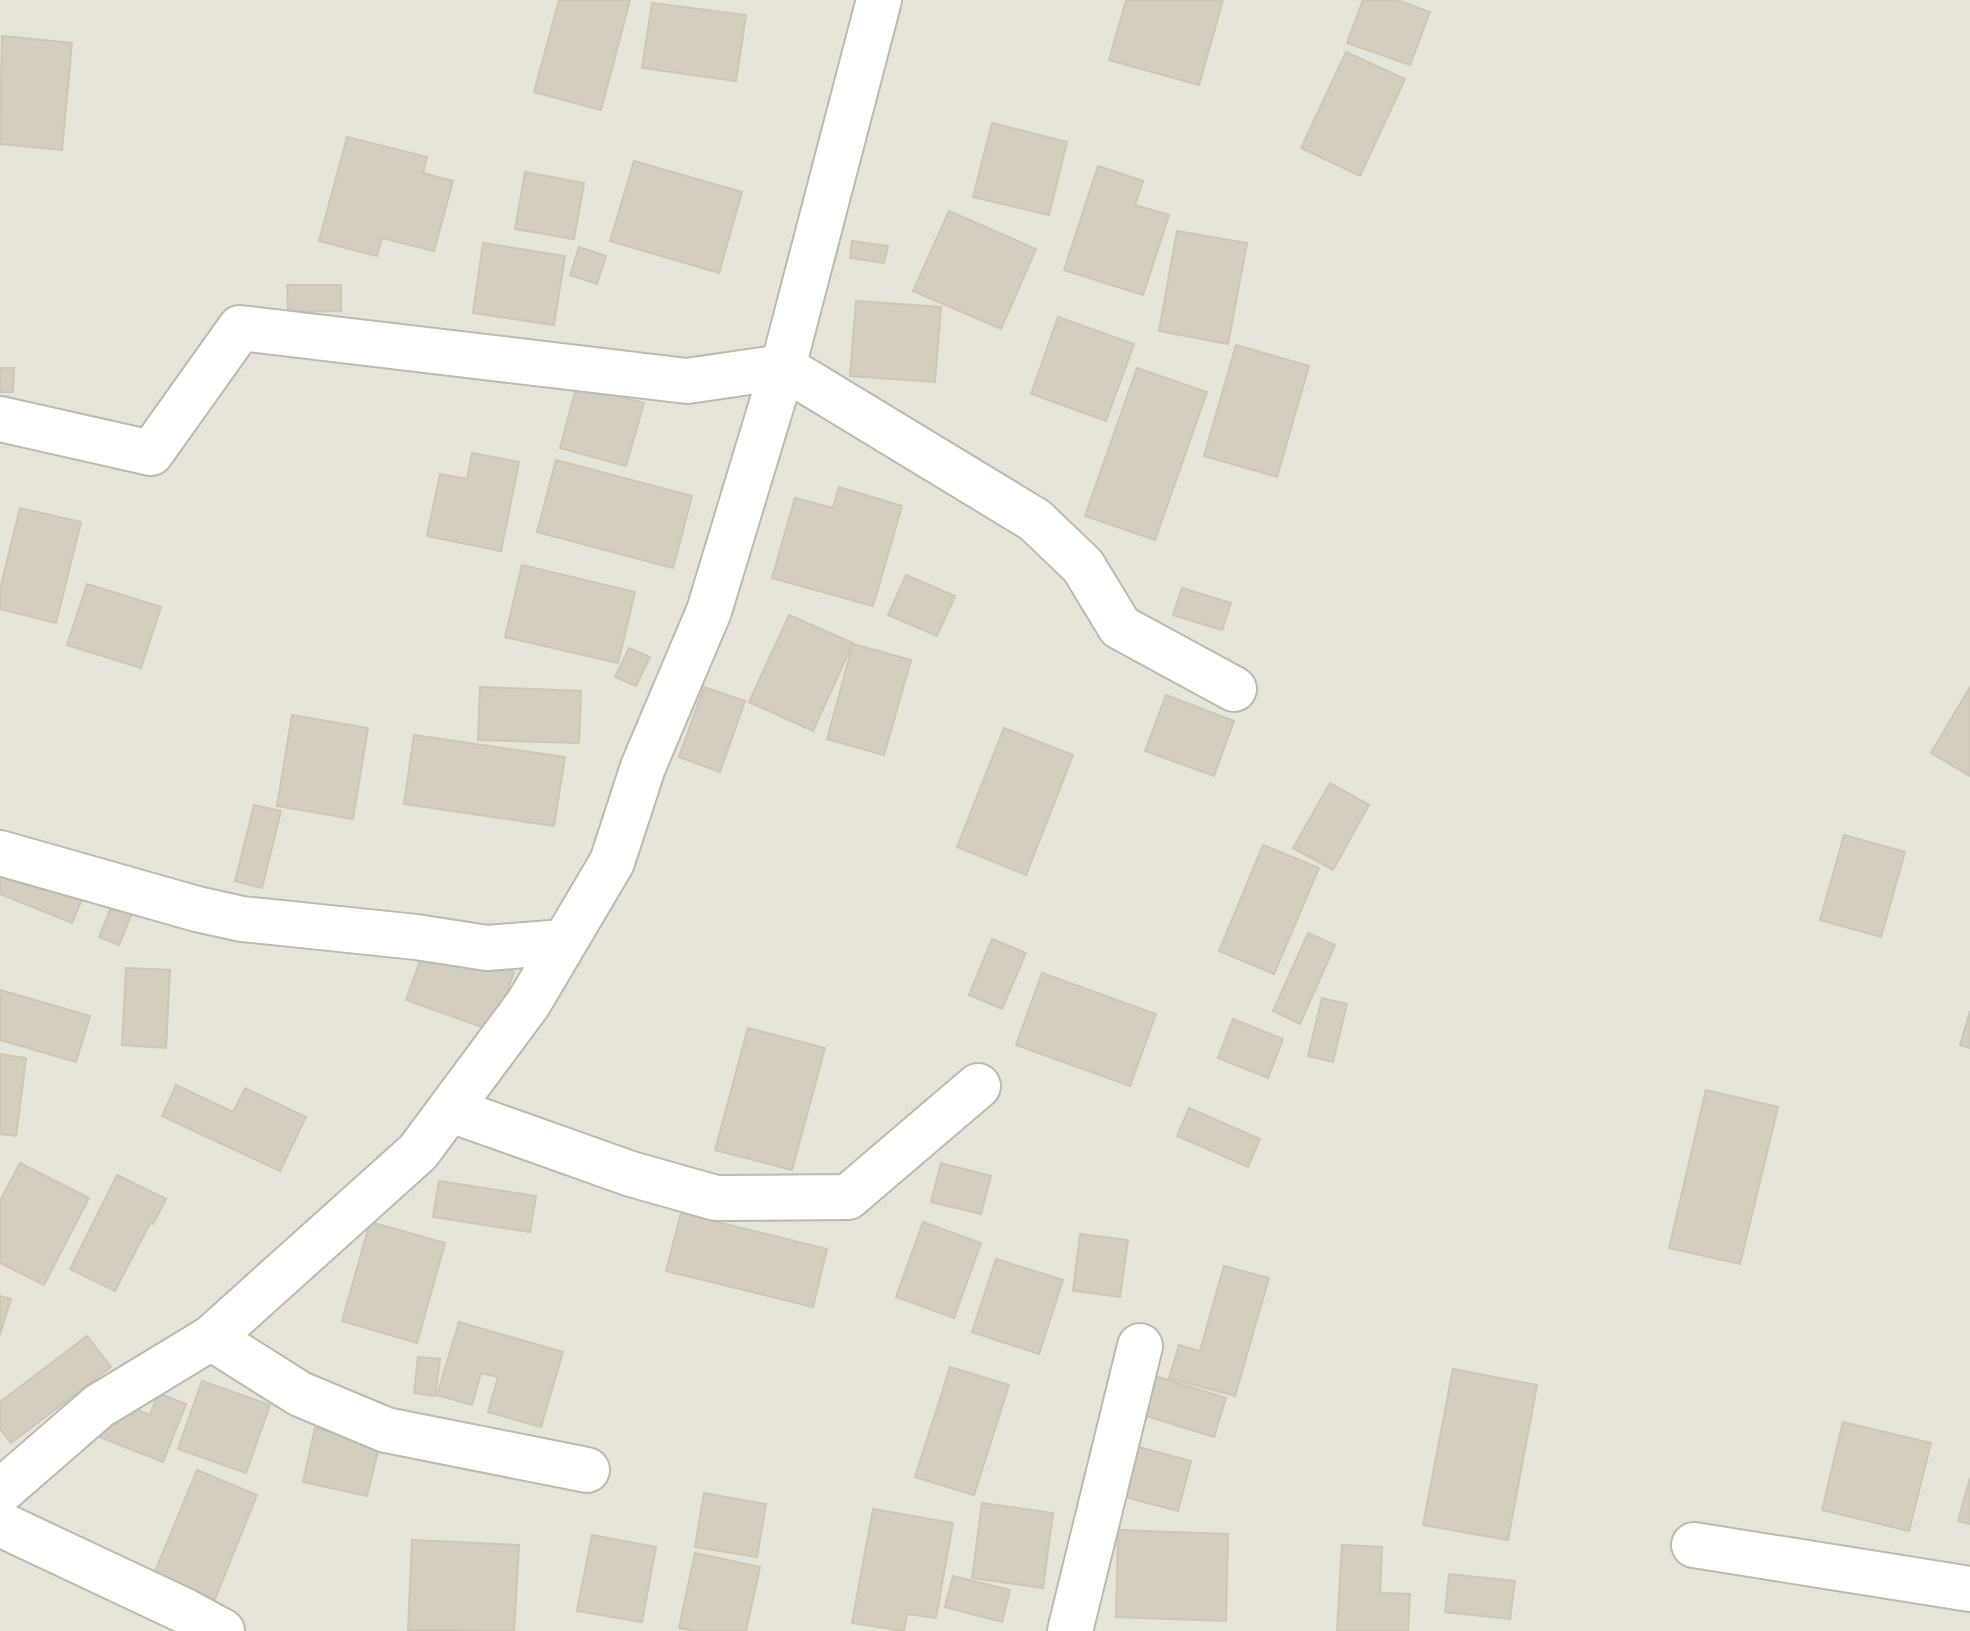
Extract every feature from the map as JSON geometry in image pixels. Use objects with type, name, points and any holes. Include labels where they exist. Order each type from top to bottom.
[{"type":"street","points":[[0,1492],[99,1406],[211,1338],[418,1152],[528,1004],[612,862],[643,767],[709,611],[783,367],[879,0]]},
{"type":"street","points":[[0,419],[151,453],[240,328],[687,381],[783,367],[1035,520],[1083,566],[1120,627],[1234,689]]},
{"type":"street","points":[[0,853],[242,919],[416,937],[487,948],[563,942]]},
{"type":"street","points":[[451,1110],[631,1174],[716,1198],[848,1197],[978,1086]]},
{"type":"street","points":[[211,1338],[300,1394],[386,1430],[587,1470]]},
{"type":"street","points":[[1070,1631],[1140,1346]]},
{"type":"street","points":[[0,1524],[222,1631]]},
{"type":"street","points":[[1694,1545],[1970,1589]]},
{"type":"shaded area","points":[[0,0],[1970,0],[1970,1631],[0,1631]]},
{"type":"building","points":[[559,0],[630,0],[601,110],[534,92]]},
{"type":"building","points":[[1126,0],[1223,0],[1199,85],[1109,60]]},
{"type":"building","points":[[1363,0],[1397,0],[1430,12],[1410,65],[1347,43]]},
{"type":"building","points":[[652,3],[746,15],[736,81],[642,68]]},
{"type":"building","points":[[2,36],[72,43],[62,150],[0,144]]},
{"type":"building","points":[[1346,52],[1405,79],[1360,176],[1301,148]]},
{"type":"building","points":[[992,123],[1067,142],[1049,215],[973,197]]},
{"type":"building","points":[[347,137],[427,157],[423,173],[453,181],[434,251],[382,238],[377,256],[319,241]]},
{"type":"building","points":[[634,161],[742,192],[719,273],[610,241]]},
{"type":"building","points":[[1098,166],[1143,181],[1135,205],[1169,215],[1143,295],[1064,270]]},
{"type":"building","points":[[525,172],[584,183],[574,239],[515,229]]},
{"type":"building","points":[[949,211],[1036,249],[1001,329],[913,291]]},
{"type":"building","points":[[1177,231],[1247,243],[1228,344],[1159,331]]},
{"type":"building","points":[[852,241],[888,246],[884,263],[850,258]]},
{"type":"building","points":[[483,243],[565,256],[554,325],[473,313]]},
{"type":"building","points":[[579,247],[606,256],[597,284],[570,275]]},
{"type":"building","points":[[287,285],[341,285],[341,311],[288,312]]},
{"type":"building","points":[[856,301],[941,307],[935,382],[850,376]]},
{"type":"building","points":[[1058,317],[1134,344],[1106,421],[1031,394]]},
{"type":"building","points":[[1236,345],[1309,366],[1277,477],[1204,456]]},
{"type":"building","points":[[0,368],[14,368],[13,392],[0,392]]},
{"type":"building","points":[[1137,368],[1207,392],[1155,540],[1085,516]]},
{"type":"building","points":[[577,385],[644,403],[626,466],[560,448]]},
{"type":"building","points":[[472,453],[519,462],[501,551],[427,536],[440,474],[467,479]]},
{"type":"building","points":[[556,460],[692,496],[673,568],[537,532]]},
{"type":"building","points":[[839,487],[902,506],[873,606],[772,578],[795,498],[833,508]]},
{"type":"building","points":[[20,508],[81,522],[56,623],[0,609],[0,589]]},
{"type":"building","points":[[522,565],[635,592],[618,663],[505,637]]},
{"type":"building","points":[[906,575],[955,596],[937,636],[888,615]]},
{"type":"building","points":[[87,584],[161,607],[141,668],[67,645]]},
{"type":"building","points":[[1182,588],[1231,603],[1222,630],[1173,615]]},
{"type":"building","points":[[789,615],[853,643],[813,731],[749,702]]},
{"type":"building","points":[[853,644],[911,660],[884,755],[827,739]]},
{"type":"building","points":[[629,648],[650,657],[636,686],[615,677]]},
{"type":"building","points":[[480,687],[581,691],[579,743],[478,740]]},
{"type":"building","points":[[704,687],[745,701],[720,772],[679,757]]},
{"type":"building","points":[[1970,687],[1970,776],[1931,753]]},
{"type":"building","points":[[1166,695],[1234,721],[1214,776],[1145,751]]},
{"type":"building","points":[[292,715],[368,728],[353,819],[277,806]]},
{"type":"building","points":[[1004,728],[1073,755],[1026,875],[957,847]]},
{"type":"building","points":[[414,735],[565,757],[554,826],[404,804]]},
{"type":"building","points":[[1330,783],[1369,805],[1333,870],[1293,848]]},
{"type":"building","points":[[254,805],[281,811],[262,888],[235,881]]},
{"type":"building","points":[[1844,835],[1905,852],[1881,937],[1820,920]]},
{"type":"building","points":[[1263,845],[1319,868],[1274,974],[1219,951]]},
{"type":"building","points":[[0,864],[83,897],[72,923],[0,894]]},
{"type":"building","points":[[114,900],[134,908],[119,945],[99,937]]},
{"type":"building","points":[[1308,933],[1335,945],[1300,1024],[1273,1011]]},
{"type":"building","points":[[992,939],[1026,953],[1002,1009],[969,995]]},
{"type":"building","points":[[427,941],[514,972],[493,1031],[406,1000]]},
{"type":"building","points":[[126,968],[170,970],[166,1048],[122,1045]]},
{"type":"building","points":[[1042,973],[1156,1014],[1130,1086],[1016,1045]]},
{"type":"building","points":[[0,990],[90,1016],[76,1062],[0,1040]]},
{"type":"building","points":[[1322,998],[1347,1004],[1333,1062],[1308,1056]]},
{"type":"building","points":[[1970,1011],[1970,1048],[1960,1045]]},
{"type":"building","points":[[1233,1019],[1283,1039],[1268,1078],[1218,1058]]},
{"type":"building","points":[[748,1028],[825,1048],[792,1170],[715,1150]]},
{"type":"building","points":[[0,1054],[26,1058],[16,1136],[0,1134]]},
{"type":"building","points":[[176,1085],[233,1112],[245,1088],[306,1117],[280,1171],[162,1116]]},
{"type":"building","points":[[1706,1090],[1778,1107],[1740,1264],[1669,1248]]},
{"type":"building","points":[[1189,1108],[1260,1139],[1248,1167],[1177,1136]]},
{"type":"building","points":[[20,1163],[89,1198],[44,1285],[0,1263],[0,1201]]},
{"type":"building","points":[[941,1163],[991,1176],[981,1214],[931,1202]]},
{"type":"building","points":[[117,1175],[166,1199],[115,1291],[70,1269]]},
{"type":"building","points":[[439,1181],[536,1196],[530,1232],[433,1217]]},
{"type":"building","points":[[681,1213],[827,1249],[813,1307],[666,1271]]},
{"type":"building","points":[[370,1222],[445,1243],[417,1343],[342,1321]]},
{"type":"building","points":[[923,1222],[981,1243],[954,1318],[896,1297]]},
{"type":"building","points":[[1080,1234],[1128,1240],[1120,1297],[1073,1291]]},
{"type":"building","points":[[996,1259],[1063,1280],[1039,1354],[972,1332]]},
{"type":"building","points":[[1224,1266],[1269,1278],[1235,1396],[1169,1378],[1179,1345],[1200,1351]]},
{"type":"building","points":[[0,1296],[11,1299],[0,1335]]},
{"type":"building","points":[[459,1322],[563,1352],[541,1427],[488,1412],[498,1377],[481,1373],[472,1405],[437,1395]]},
{"type":"building","points":[[87,1336],[111,1367],[11,1443],[0,1429],[0,1402]]},
{"type":"building","points":[[418,1357],[440,1359],[435,1396],[414,1393]]},
{"type":"building","points":[[950,1367],[1009,1385],[974,1495],[915,1477]]},
{"type":"building","points":[[1453,1369],[1537,1385],[1508,1540],[1423,1525]]},
{"type":"building","points":[[1139,1371],[1226,1398],[1214,1437],[1127,1410]]},
{"type":"building","points":[[202,1381],[270,1405],[246,1473],[178,1449]]},
{"type":"building","points":[[158,1393],[186,1404],[163,1462],[99,1437],[114,1401],[150,1415]]},
{"type":"building","points":[[1843,1422],[1931,1443],[1909,1531],[1822,1510]]},
{"type":"building","points":[[315,1428],[380,1443],[367,1496],[303,1482]]},
{"type":"building","points":[[1120,1442],[1191,1461],[1178,1511],[1106,1492]]},
{"type":"building","points":[[197,1470],[257,1495],[215,1599],[154,1574]]},
{"type":"building","points":[[1970,1478],[1970,1524],[1958,1521]]},
{"type":"building","points":[[704,1493],[766,1504],[757,1557],[695,1547]]},
{"type":"building","points":[[982,1503],[1053,1513],[1043,1588],[972,1578]]},
{"type":"building","points":[[873,1509],[953,1523],[936,1618],[907,1614],[904,1631],[852,1623]]},
{"type":"building","points":[[1118,1530],[1228,1534],[1226,1621],[1116,1617]]},
{"type":"building","points":[[592,1535],[656,1547],[642,1622],[577,1611]]},
{"type":"building","points":[[412,1540],[519,1545],[514,1631],[408,1630]]},
{"type":"building","points":[[1342,1545],[1382,1547],[1380,1593],[1410,1594],[1408,1631],[1337,1631]]},
{"type":"building","points":[[695,1553],[760,1567],[746,1631],[679,1628]]},
{"type":"building","points":[[1449,1574],[1515,1581],[1510,1619],[1445,1612]]},
{"type":"building","points":[[953,1576],[1010,1590],[1002,1622],[945,1607]]}]
